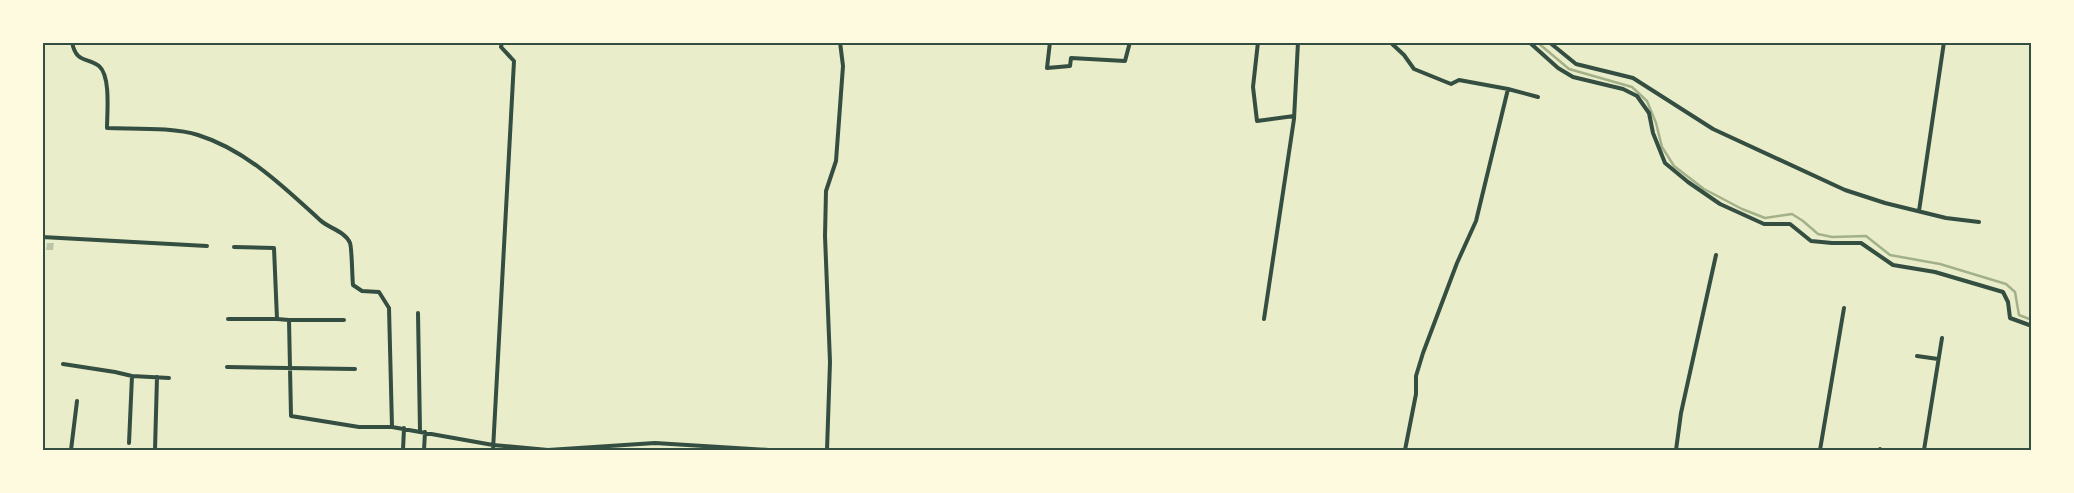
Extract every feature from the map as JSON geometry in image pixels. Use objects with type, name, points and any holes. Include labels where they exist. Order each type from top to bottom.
[{"type":"street","points":[[72,42],[73,50],[80,58],[99,66],[104,73],[107,89],[107,128],[182,132],[198,135],[224,146],[248,158],[321,222],[341,233],[350,243],[353,285],[362,291],[379,292],[389,308],[392,427]]},
{"type":"street","points":[[493,450],[514,61],[502,47],[502,42]]},
{"type":"street","points":[[827,450],[830,362],[825,227],[826,191],[836,161],[843,66],[840,42]]},
{"type":"street","points":[[1050,42],[1047,68],[1070,66],[1071,58],[1125,62],[1130,42]]},
{"type":"street","points":[[1258,42],[1254,87],[1257,121],[1294,116]]},
{"type":"street","points":[[1264,319],[1294,116],[1298,42]]},
{"type":"street","points":[[1390,42],[1404,55],[1414,69],[1451,84],[1459,80],[1508,89],[1538,97]]},
{"type":"street","points":[[1529,42],[1558,68],[1573,77],[1623,89],[1637,96],[1649,113],[1653,133],[1665,163],[1720,204],[1764,224],[1790,224],[1811,241],[1832,244],[1861,243],[1893,265],[1935,272],[2003,292],[2008,302],[2010,318],[2032,326]]},
{"type":"street","points":[[1549,42],[1576,64],[1633,78],[1713,128],[1845,190],[1920,212],[1946,218],[1980,222]]},
{"type":"street","points":[[1920,212],[1944,42]]},
{"type":"street","points":[[1405,450],[1416,394],[1416,376],[1457,263],[1476,221],[1508,89]]},
{"type":"street","points":[[42,237],[207,246]]},
{"type":"street","points":[[234,247],[274,248],[276,319]]},
{"type":"street","points":[[1676,450],[1681,413],[1716,255]]},
{"type":"street","points":[[1820,450],[1844,308]]},
{"type":"street","points":[[418,313],[420,431]]},
{"type":"street","points":[[228,319],[344,320]]},
{"type":"street","points":[[289,320],[290,416],[359,427],[404,428],[493,445],[548,450],[610,449],[636,444],[769,450]]},
{"type":"street","points":[[1930,450],[1924,450],[1942,338]]},
{"type":"street","points":[[1917,356],[1938,359]]},
{"type":"street","points":[[63,364],[132,376],[169,378]]},
{"type":"street","points":[[227,367],[355,369]]},
{"type":"street","points":[[129,443],[132,376]]},
{"type":"street","points":[[155,450],[157,377]]},
{"type":"street","points":[[71,450],[77,401]]},
{"type":"street","points":[[402,450],[404,428]]},
{"type":"street","points":[[424,450],[425,432]]},
{"type":"building","points":[[47,243],[54,243],[53,250],[46,250]]},
{"type":"waterway","points":[[1537,42],[1569,69],[1632,87],[1647,101],[1656,123],[1662,147],[1674,166],[1704,189],[1742,209],[1765,218],[1792,214],[1818,234],[1832,237],[1866,236],[1890,255],[1940,264],[2006,284],[2015,292],[2019,315],[2032,320]]}]
